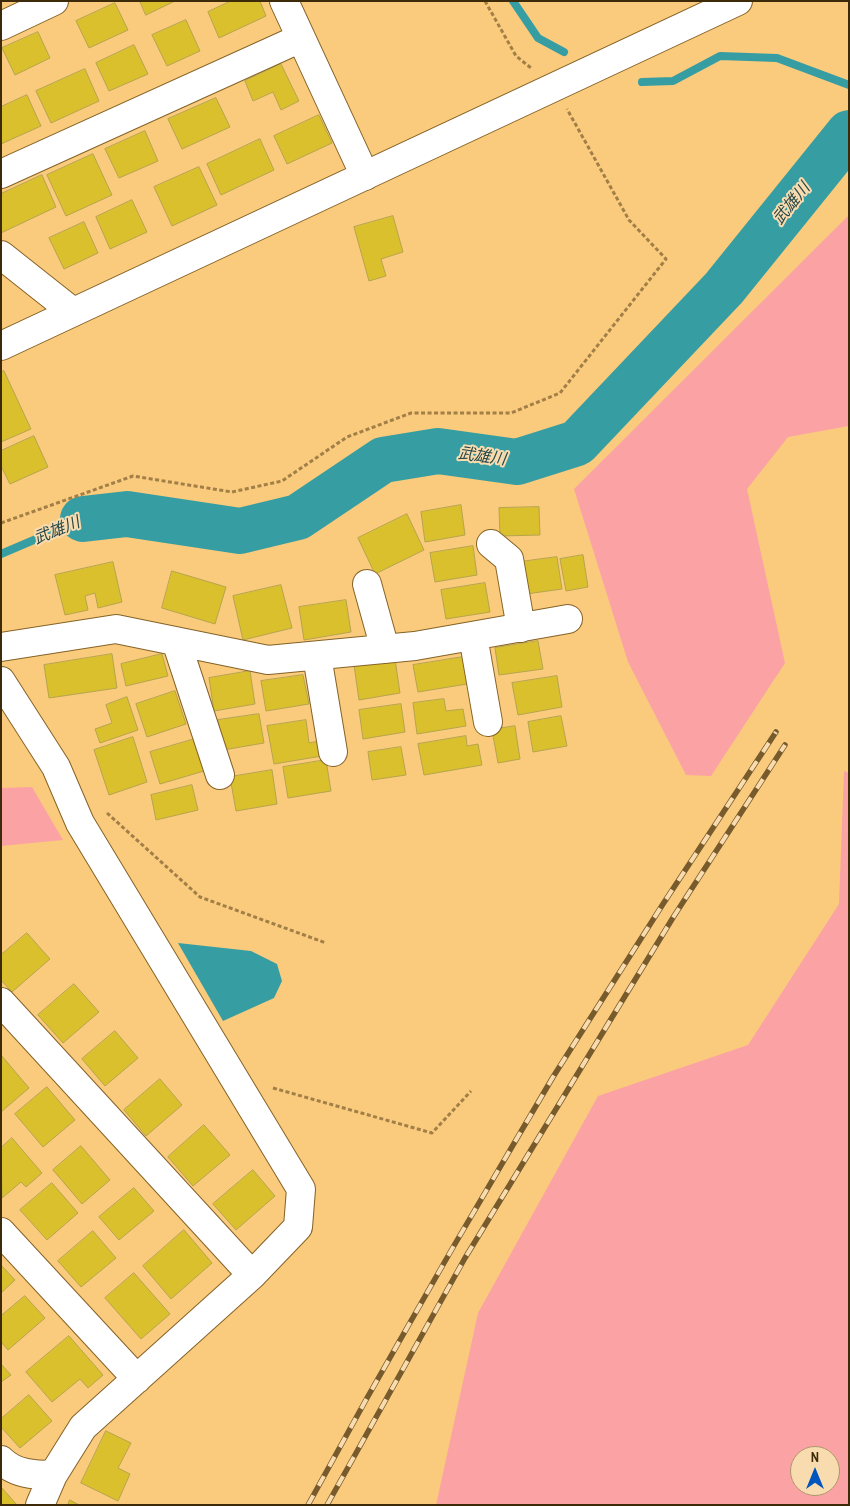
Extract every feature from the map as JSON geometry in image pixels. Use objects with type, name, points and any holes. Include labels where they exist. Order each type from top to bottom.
[{"type":"street","points":[[1,26],[54,1]]},
{"type":"street","points":[[284,1],[365,176]]},
{"type":"street","points":[[1,346],[738,1]]},
{"type":"street","points":[[1,174],[300,38]]},
{"type":"street","points":[[1,255],[73,312]]},
{"type":"street","points":[[491,544],[509,559],[521,628]]},
{"type":"street","points":[[367,584],[386,649]]},
{"type":"street","points":[[1,647],[116,629],[268,660],[415,646],[568,619]]},
{"type":"street","points":[[473,636],[488,722]]},
{"type":"street","points":[[176,641],[220,775]]},
{"type":"street","points":[[317,656],[333,752]]},
{"type":"street","points":[[1,681],[56,767],[80,824],[301,1189],[298,1227],[252,1275],[83,1427],[53,1475],[40,1505]]},
{"type":"street","points":[[1,1002],[252,1275]]},
{"type":"street","points":[[1,1232],[136,1379]]},
{"type":"street","points":[[1,1460],[8,1466],[32,1475],[53,1475]]},
{"type":"path","points":[[1,523],[132,476],[232,492],[282,481],[347,437],[411,413],[511,414],[560,393],[666,259],[629,220],[555,87],[516,56],[485,1]]},
{"type":"path","points":[[107,812],[200,897],[326,943]]},
{"type":"path","points":[[233,1077],[432,1133],[471,1092]]},
{"type":"shaded area","points":[[849,215],[849,426],[788,437],[747,489],[785,663],[711,776],[686,775],[628,662],[574,489]]},
{"type":"shaded area","points":[[844,771],[849,773],[849,1505],[436,1505],[478,1313],[598,1096],[748,1045],[839,904]]},
{"type":"shaded area","points":[[32,787],[63,840],[1,846],[1,788]]},
{"type":"water","points":[[178,943],[251,951],[277,964],[282,981],[274,998],[223,1021]]},
{"type":"building","points":[[140,1],[175,1],[146,15]]},
{"type":"building","points":[[231,1],[260,1],[266,16],[219,38],[208,12]]},
{"type":"building","points":[[115,3],[128,30],[89,48],[76,21]]},
{"type":"building","points":[[186,20],[200,51],[167,66],[152,35]]},
{"type":"building","points":[[38,32],[50,58],[15,75],[2,48]]},
{"type":"building","points":[[134,45],[148,74],[109,91],[96,63]]},
{"type":"building","points":[[281,64],[299,101],[281,110],[273,92],[253,101],[245,81]]},
{"type":"building","points":[[85,69],[99,101],[51,123],[36,91]]},
{"type":"building","points":[[27,95],[41,126],[1,144],[1,107]]},
{"type":"building","points":[[216,98],[230,127],[182,149],[168,119]]},
{"type":"building","points":[[319,115],[332,143],[287,164],[274,136]]},
{"type":"building","points":[[145,131],[158,161],[119,178],[105,149]]},
{"type":"building","points":[[260,139],[274,170],[221,195],[207,164]]},
{"type":"building","points":[[93,154],[112,195],[66,216],[47,175]]},
{"type":"building","points":[[199,167],[217,205],[172,226],[154,187]]},
{"type":"building","points":[[42,175],[56,207],[1,233],[1,194]]},
{"type":"building","points":[[132,200],[147,232],[110,249],[96,217]]},
{"type":"building","points":[[393,216],[403,252],[381,259],[386,276],[369,281],[354,227]]},
{"type":"building","points":[[84,222],[98,253],[64,269],[49,238]]},
{"type":"building","points":[[4,371],[31,429],[1,442],[1,372]]},
{"type":"building","points":[[34,436],[48,467],[10,484],[1,466],[1,451]]},
{"type":"building","points":[[461,505],[465,535],[425,542],[421,512]]},
{"type":"building","points":[[539,507],[540,535],[500,536],[499,508]]},
{"type":"building","points":[[407,514],[424,550],[375,574],[358,538]]},
{"type":"building","points":[[473,546],[477,575],[435,582],[430,553]]},
{"type":"building","points":[[583,555],[588,587],[566,591],[560,559]]},
{"type":"building","points":[[557,557],[562,589],[526,594],[520,562]]},
{"type":"building","points":[[113,562],[122,602],[98,608],[95,593],[85,596],[88,610],[65,615],[55,575]]},
{"type":"building","points":[[172,571],[226,587],[215,624],[162,608]]},
{"type":"building","points":[[485,583],[490,612],[446,619],[441,590]]},
{"type":"building","points":[[281,585],[292,628],[243,640],[233,596]]},
{"type":"building","points":[[346,600],[351,632],[304,640],[299,607]]},
{"type":"building","points":[[538,641],[543,669],[499,675],[495,648]]},
{"type":"building","points":[[112,654],[117,688],[49,698],[44,665]]},
{"type":"building","points":[[162,654],[168,676],[126,686],[121,664]]},
{"type":"building","points":[[463,657],[467,684],[418,692],[413,665]]},
{"type":"building","points":[[395,659],[400,693],[359,700],[354,665]]},
{"type":"building","points":[[250,671],[255,704],[214,711],[209,678]]},
{"type":"building","points":[[303,675],[309,704],[266,711],[261,681]]},
{"type":"building","points":[[557,676],[562,707],[518,715],[512,683]]},
{"type":"building","points":[[175,691],[186,724],[147,737],[136,704]]},
{"type":"building","points":[[127,697],[138,730],[100,743],[95,729],[112,723],[106,705]]},
{"type":"building","points":[[444,699],[446,711],[463,709],[466,726],[417,734],[413,703]]},
{"type":"building","points":[[401,704],[405,732],[363,739],[359,710]]},
{"type":"building","points":[[259,714],[264,743],[223,750],[218,720]]},
{"type":"building","points":[[561,716],[567,746],[533,752],[528,722]]},
{"type":"building","points":[[306,720],[309,743],[319,741],[322,756],[274,764],[267,726]]},
{"type":"building","points":[[515,726],[520,759],[498,763],[492,730]]},
{"type":"building","points":[[466,736],[467,746],[478,744],[482,765],[424,775],[418,744]]},
{"type":"building","points":[[133,737],[147,782],[109,795],[94,750]]},
{"type":"building","points":[[195,739],[204,771],[160,784],[150,752]]},
{"type":"building","points":[[401,747],[406,775],[372,780],[368,752]]},
{"type":"building","points":[[326,760],[331,791],[288,798],[283,767]]},
{"type":"building","points":[[272,770],[277,804],[236,811],[230,777]]},
{"type":"building","points":[[192,785],[198,810],[156,820],[151,795]]},
{"type":"building","points":[[27,933],[50,959],[12,992],[1,980],[1,955]]},
{"type":"building","points":[[74,984],[99,1012],[63,1043],[38,1015]]},
{"type":"building","points":[[115,1031],[138,1058],[105,1086],[82,1059]]},
{"type":"building","points":[[1,1055],[29,1088],[1,1112]]},
{"type":"building","points":[[160,1079],[182,1105],[146,1136],[124,1110]]},
{"type":"building","points":[[47,1087],[75,1120],[43,1147],[15,1114]]},
{"type":"building","points":[[204,1125],[230,1155],[193,1186],[168,1157]]},
{"type":"building","points":[[12,1138],[42,1173],[26,1187],[21,1182],[2,1198],[1,1148]]},
{"type":"building","points":[[81,1146],[110,1180],[82,1204],[53,1170]]},
{"type":"building","points":[[253,1170],[275,1196],[236,1230],[213,1204]]},
{"type":"building","points":[[52,1183],[78,1213],[47,1240],[20,1210]]},
{"type":"building","points":[[134,1188],[154,1211],[119,1240],[99,1217]]},
{"type":"building","points":[[184,1230],[212,1263],[171,1299],[143,1266]]},
{"type":"building","points":[[93,1231],[116,1258],[81,1287],[58,1261]]},
{"type":"building","points":[[1,1265],[15,1280],[1,1293]]},
{"type":"building","points":[[134,1273],[170,1314],[141,1339],[105,1298]]},
{"type":"building","points":[[25,1296],[45,1318],[8,1350],[1,1342],[1,1316]]},
{"type":"building","points":[[69,1336],[103,1375],[88,1388],[80,1379],[52,1402],[26,1372]]},
{"type":"building","points":[[1,1364],[11,1375],[1,1382]]},
{"type":"building","points":[[29,1395],[52,1421],[20,1448],[1,1427],[1,1419]]},
{"type":"building","points":[[106,1431],[131,1443],[118,1468],[130,1474],[118,1501],[81,1483]]},
{"type":"building","points":[[1,1487],[17,1505],[1,1505]]},
{"type":"building","points":[[70,1500],[79,1505],[68,1505]]},
{"type":"waterway","points":[[513,1],[538,38],[564,52]]},
{"type":"waterway","points":[[642,82],[673,81],[720,56],[777,58],[849,85]]},
{"type":"waterway","name":"武雄川","points":[[83,519],[127,514],[240,531],[298,517],[383,460],[438,451],[517,462],[577,443],[724,288],[849,133]]},
{"type":"waterway","name":"武雄川","points":[[1,554],[83,519]]},
{"type":"railway","points":[[308,1505],[452,1249],[553,1077],[663,904],[776,732]]},
{"type":"railway","points":[[327,1505],[465,1258],[674,916],[785,745]]}]
